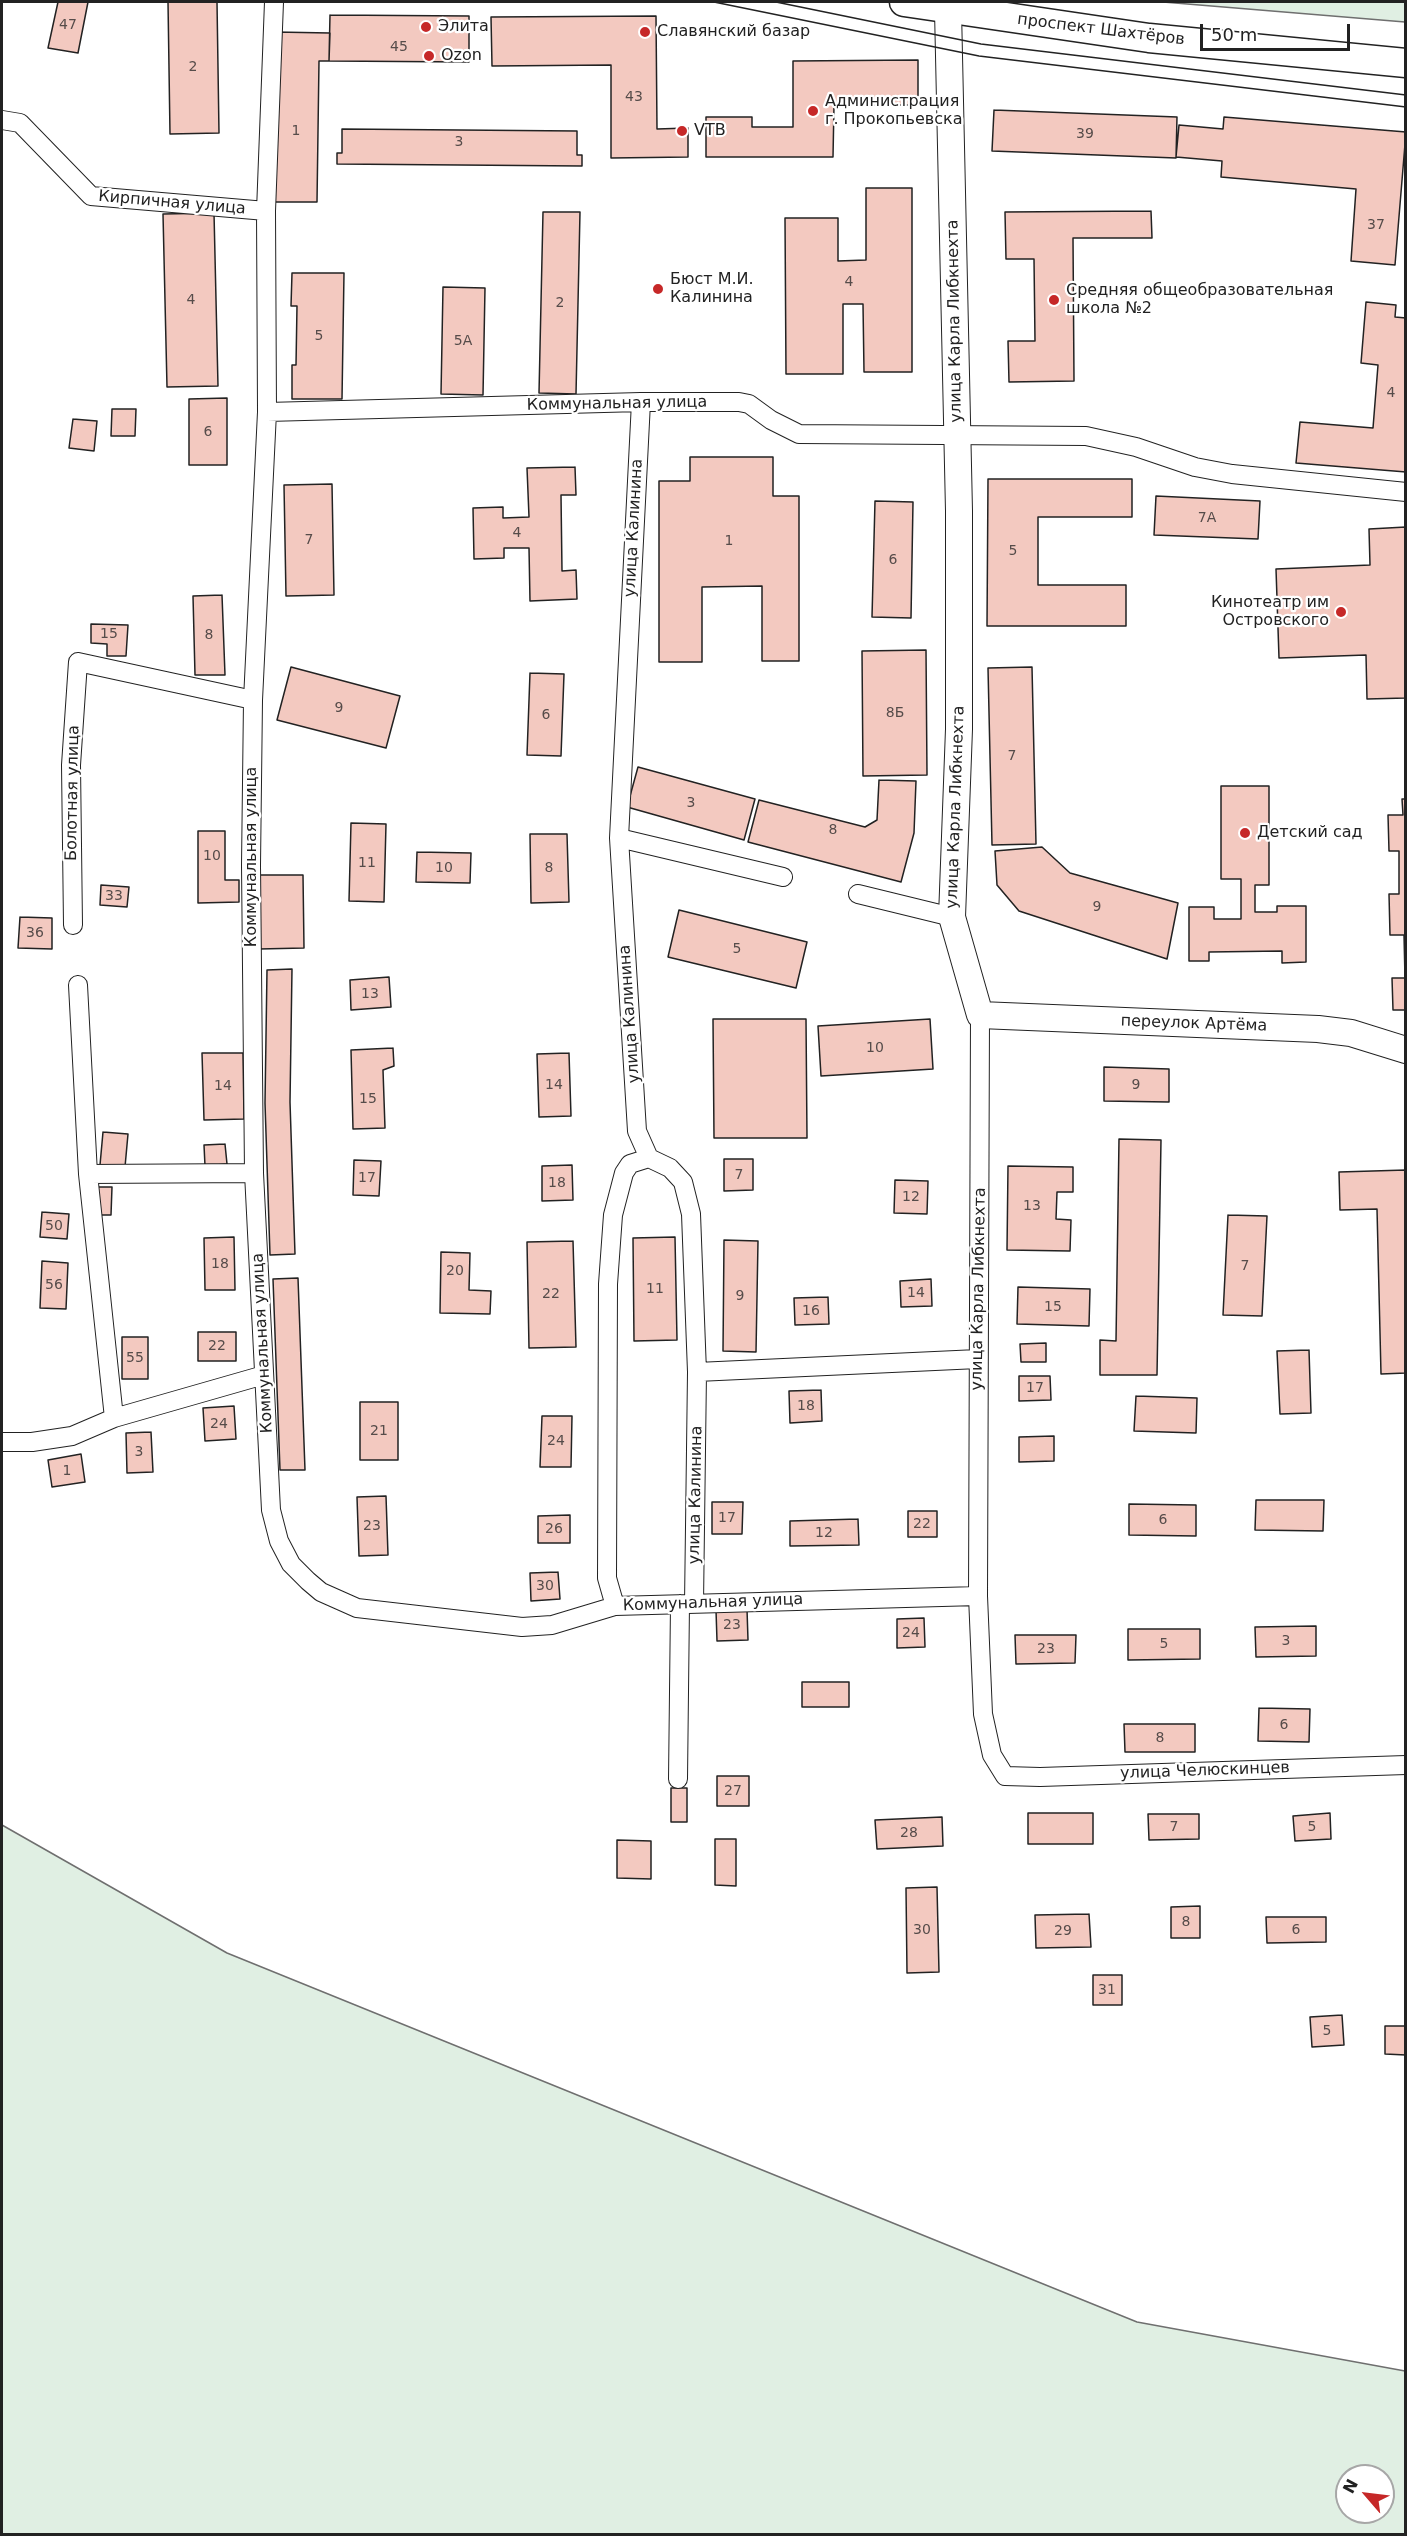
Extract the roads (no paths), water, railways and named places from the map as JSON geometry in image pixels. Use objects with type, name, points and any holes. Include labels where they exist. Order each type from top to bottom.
[{"type":"main road","name":"проспект Шахтёров","points":[[904,2],[1149,38],[1406,63]]},
{"type":"street","name":"Коммунальная улица","points":[[274,2],[266,211],[267,412],[253,700],[250,866],[254,1173],[271,1510],[279,1541],[291,1564],[321,1592],[357,1608],[376,1612],[522,1627],[552,1625],[615,1606],[978,1596]]},
{"type":"street","name":"улица Карла Либкнехта","points":[[948,10],[958,435],[959,729],[952,917],[980,1015],[978,1596],[983,1714],[992,1755],[1005,1776]]},
{"type":"street","name":"Кирпичная улица","points":[[2,120],[20,123],[91,196],[266,211]]},
{"type":"street","name":"Коммунальная улица","points":[[267,412],[641,402],[749,404],[771,420],[799,434],[1086,436],[1136,447],[1195,467],[1232,474],[1406,492]]},
{"type":"street","name":"улица Калинина","points":[[641,402],[619,838],[637,1131],[649,1158],[670,1168],[683,1182],[689,1197],[697,1371],[678,1779]]},
{"type":"street","name":"Болотная улица","points":[[73,924],[71,765],[78,662],[253,700]]},
{"type":"street","points":[[619,838],[783,877]]},
{"type":"street","points":[[858,894],[952,917]]},
{"type":"street","points":[[78,985],[88,1174],[114,1418]]},
{"type":"street","name":"переулок Артёма","points":[[980,1015],[1318,1029],[1351,1033],[1406,1050]]},
{"type":"street","points":[[615,1606],[607,1578],[608,1284],[612,1226],[624,1173],[630,1164],[649,1158]]},
{"type":"street","points":[[88,1174],[254,1173]]},
{"type":"street","points":[[697,1371],[978,1359]]},
{"type":"street","points":[[2,1442],[32,1442],[72,1436],[114,1418],[264,1375]]},
{"type":"street","name":"улица Челюскинцев","points":[[1005,1776],[1406,1765]]},
{"type":"tram line","points":[[714,2],[979,56],[1406,107]]},
{"type":"tram line","points":[[776,2],[981,44],[1406,95]]},
{"type":"place","name":"Элита","points":[[426,27]]},
{"type":"place","name":"Славянский базар","points":[[645,32]]},
{"type":"place","name":"Ozon","points":[[429,56]]},
{"type":"place","name":"Администрация г. Прокопьевска","points":[[813,111]]},
{"type":"place","name":"VTB","points":[[682,131]]},
{"type":"place","name":"Бюст М.И. Калинина","points":[[658,289]]},
{"type":"place","name":"Средняя общеобразовательная школа №2","points":[[1054,300]]},
{"type":"place","name":"Кинотеатр им Островского","points":[[1341,612]]},
{"type":"place","name":"Детский сад","points":[[1245,833]]}]
